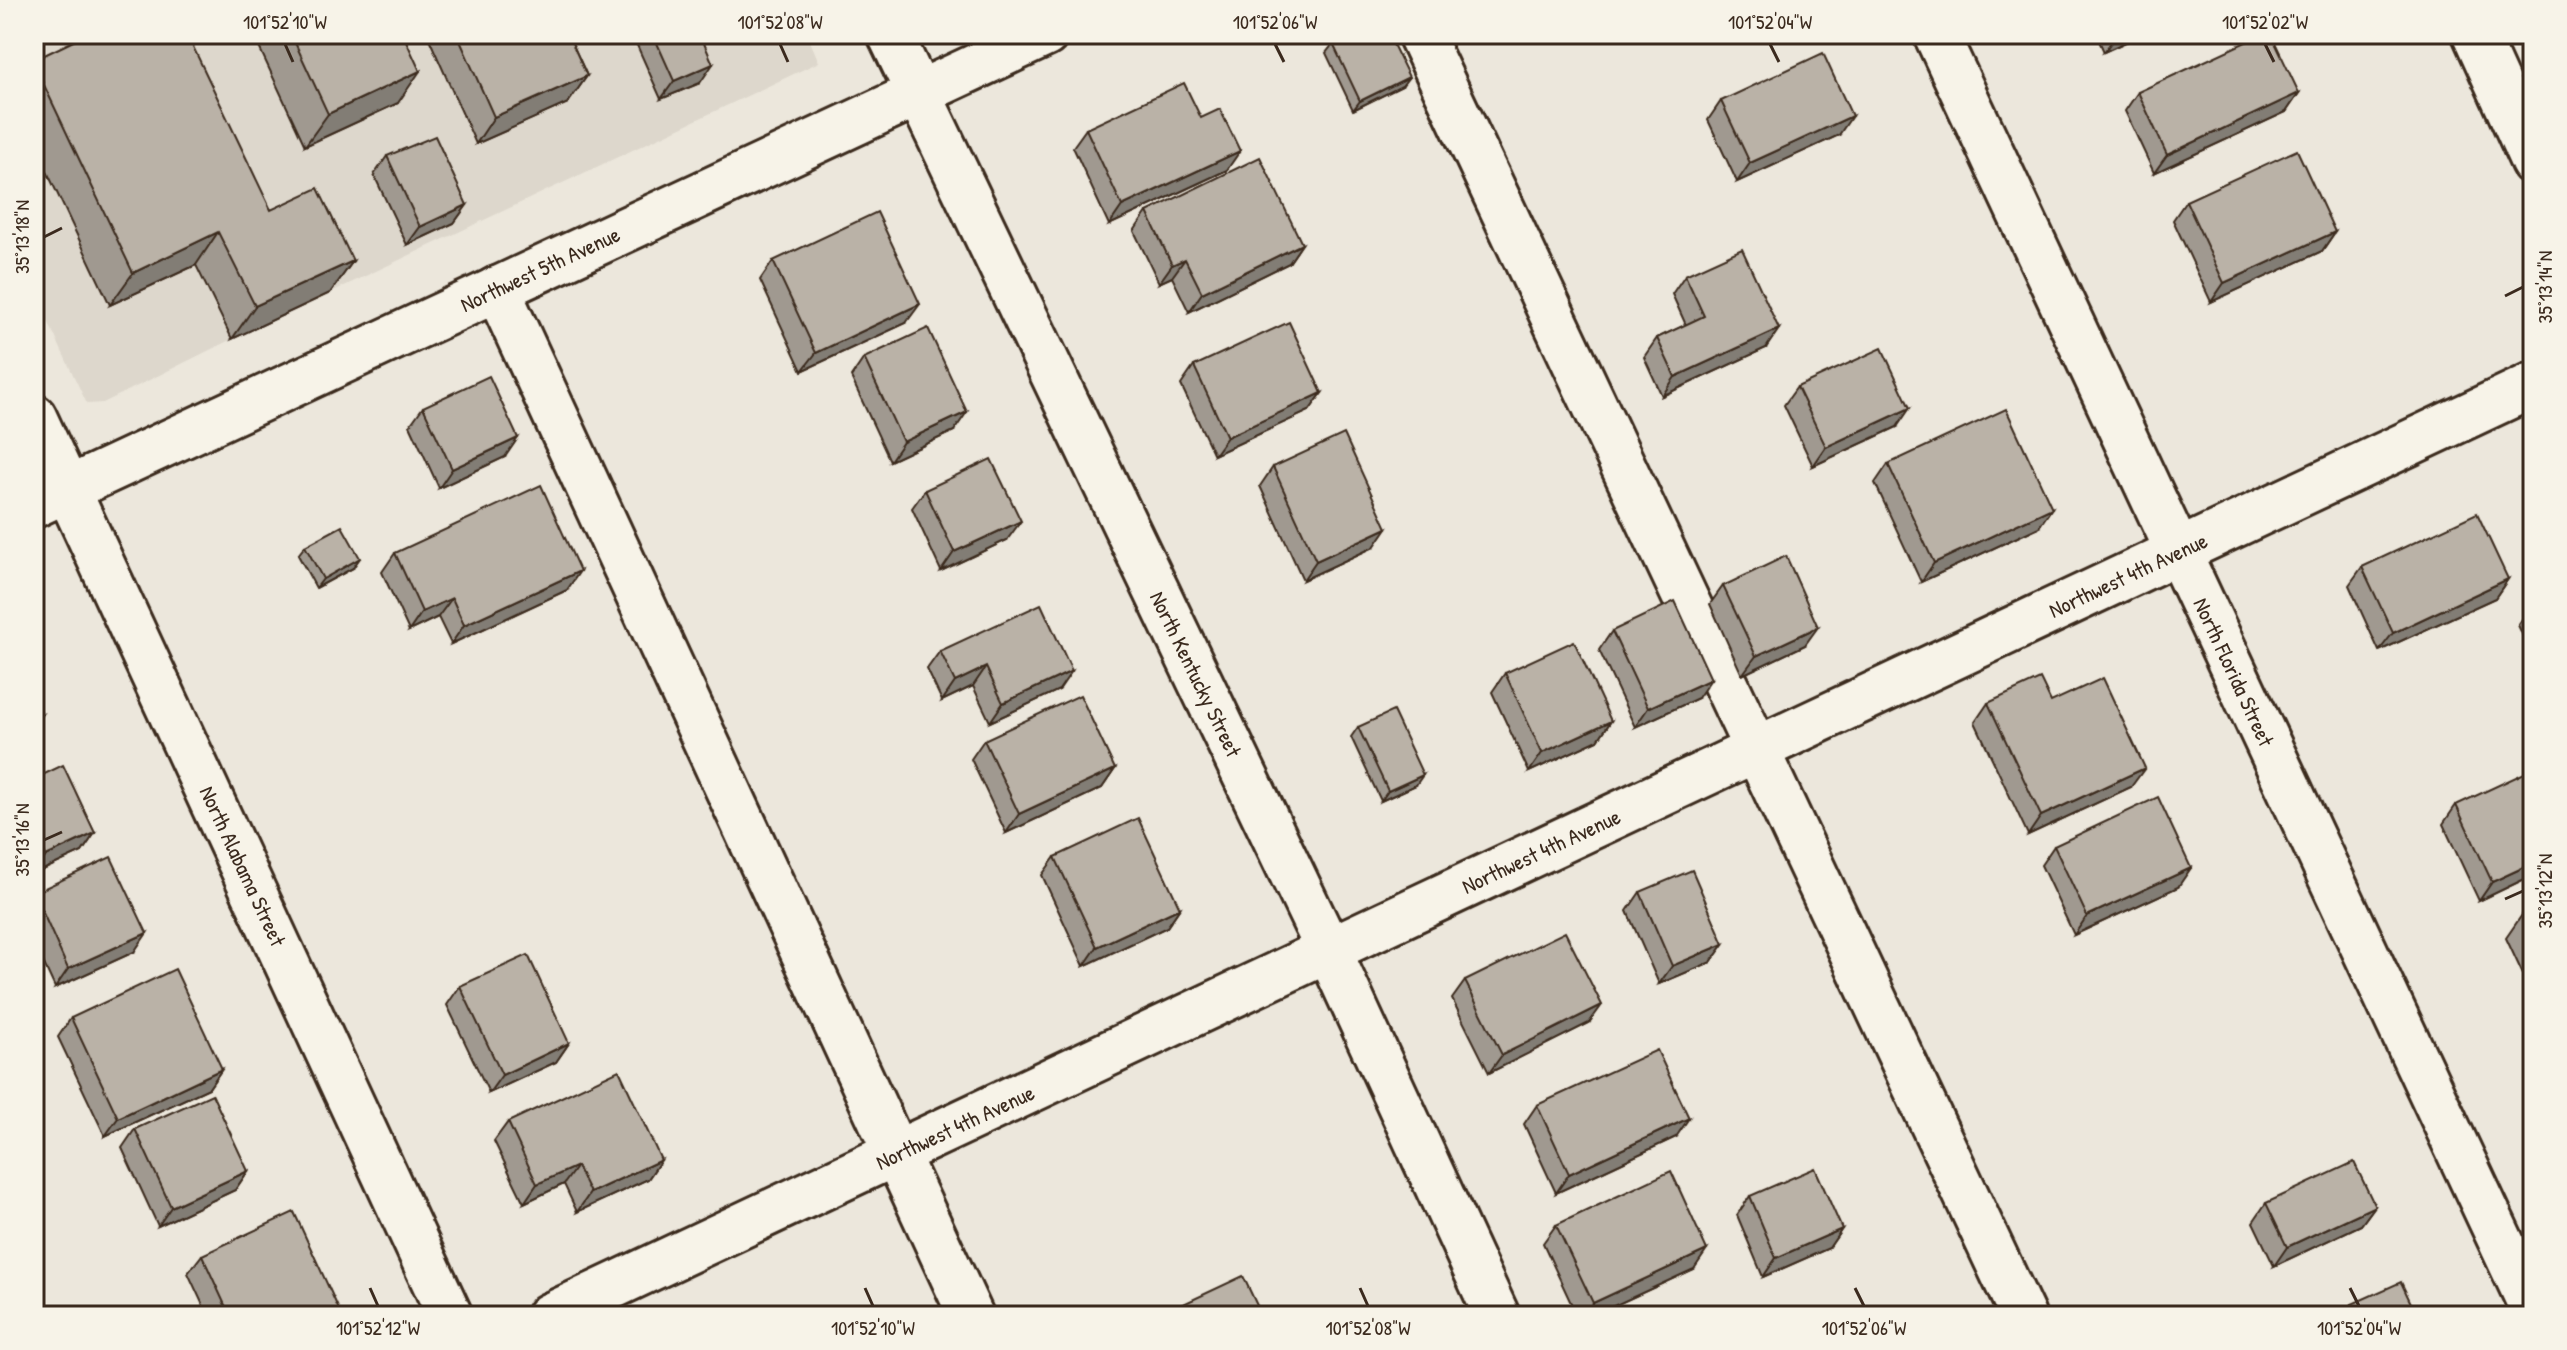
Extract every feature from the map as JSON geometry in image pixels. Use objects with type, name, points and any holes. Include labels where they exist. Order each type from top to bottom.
[{"type":"street","name":"North Kentucky Street","points":[[890,34],[1329,951],[1497,1316]]},
{"type":"street","name":"Northwest 5th Avenue","points":[[51,497],[1046,34]]},
{"type":"street","points":[[1420,34],[2023,1316]]},
{"type":"street","name":"North Florida Street","points":[[1936,34],[2533,1310]]},
{"type":"street","points":[[2475,34],[2533,162]]},
{"type":"street","points":[[497,289],[971,1316]]},
{"type":"street","name":"Northwest 4th Avenue","points":[[549,1316],[2533,385]]},
{"type":"street","name":"North Alabama Street","points":[[34,417],[51,497],[450,1316]]},
{"type":"shaded area","points":[[34,34],[807,34],[819,62],[103,403],[87,404],[34,292]]},
{"type":"building","points":[[88,34],[187,34],[271,210],[318,188],[353,261],[255,306],[218,232],[133,273],[34,64],[34,60]]},
{"type":"building","points":[[291,34],[403,34],[420,71],[328,114]]},
{"type":"building","points":[[457,34],[568,34],[587,76],[494,117]]},
{"type":"building","points":[[653,34],[700,34],[713,64],[674,81]]},
{"type":"building","points":[[1353,34],[1388,34],[1409,77],[1360,101],[1333,44]]},
{"type":"building","points":[[2263,34],[2271,34],[2299,93],[2167,155],[2138,92]]},
{"type":"building","points":[[1823,53],[1852,116],[1750,163],[1721,101]]},
{"type":"building","points":[[1184,83],[1201,118],[1220,109],[1240,151],[1122,206],[1086,129]]},
{"type":"building","points":[[435,136],[467,205],[420,227],[387,156]]},
{"type":"building","points":[[2297,150],[2335,232],[2224,283],[2186,201]]},
{"type":"building","points":[[1260,157],[1302,244],[1202,293],[1185,259],[1172,265],[1147,212]]},
{"type":"building","points":[[877,212],[920,304],[816,353],[773,261]]},
{"type":"building","points":[[1742,249],[1779,329],[1675,377],[1657,338],[1704,316],[1685,275]]},
{"type":"building","points":[[1289,322],[1322,393],[1227,437],[1194,366]]},
{"type":"building","points":[[928,328],[967,412],[903,442],[864,358]]},
{"type":"building","points":[[1882,348],[1910,408],[1826,447],[1797,387]]},
{"type":"building","points":[[489,376],[518,438],[452,469],[423,407]]},
{"type":"building","points":[[2006,409],[2052,508],[1934,563],[1888,464]]},
{"type":"building","points":[[1344,434],[1387,528],[1316,561],[1273,467]]},
{"type":"building","points":[[991,459],[1021,521],[954,552],[925,490]]},
{"type":"building","points":[[541,485],[580,571],[464,625],[452,598],[422,612],[395,553]]},
{"type":"building","points":[[2477,513],[2508,579],[2393,633],[2362,567]]},
{"type":"building","points":[[342,526],[360,558],[323,579],[305,546]]},
{"type":"building","points":[[1786,556],[1818,627],[1756,656],[1723,586]]},
{"type":"building","points":[[1675,601],[1711,679],[1648,708],[1612,631]]},
{"type":"building","points":[[1041,604],[1072,671],[1003,703],[986,667],[955,682],[940,651]]},
{"type":"building","points":[[1574,641],[1611,721],[1542,753],[1505,673]]},
{"type":"building","points":[[2103,678],[2145,768],[2041,816],[1988,703],[2040,679],[2051,702]]},
{"type":"building","points":[[1080,695],[1115,769],[1019,814],[984,740]]},
{"type":"building","points":[[34,697],[42,714],[34,717]]},
{"type":"building","points":[[1393,711],[1423,775],[1388,791],[1358,727]]},
{"type":"building","points":[[63,765],[95,833],[46,856],[34,830],[34,779]]},
{"type":"building","points":[[2533,769],[2533,863],[2492,882],[2456,805]]},
{"type":"building","points":[[2158,797],[2191,868],[2087,916],[2054,846]]},
{"type":"building","points":[[1138,818],[1180,908],[1097,947],[1055,857]]},
{"type":"building","points":[[111,857],[147,933],[68,969],[34,893]]},
{"type":"building","points":[[1692,870],[1724,944],[1672,966],[1640,892]]},
{"type":"building","points":[[2533,907],[2533,930],[2524,912]]},
{"type":"building","points":[[1565,932],[1602,1005],[1502,1055],[1465,981]]},
{"type":"building","points":[[528,955],[569,1043],[502,1075],[460,986]]},
{"type":"building","points":[[175,969],[222,1069],[118,1118],[71,1018]]},
{"type":"building","points":[[1657,1050],[1689,1118],[1569,1174],[1537,1105]]},
{"type":"building","points":[[619,1070],[661,1160],[590,1193],[577,1166],[537,1184],[508,1122]]},
{"type":"building","points":[[212,1094],[248,1171],[171,1207],[135,1129]]},
{"type":"building","points":[[2354,1162],[2375,1206],[2287,1247],[2266,1203]]},
{"type":"building","points":[[1815,1168],[1842,1229],[1776,1258],[1750,1196]]},
{"type":"building","points":[[1671,1171],[1707,1250],[1593,1303],[1556,1225]]},
{"type":"building","points":[[294,1212],[340,1312],[331,1316],[230,1316],[202,1255]]},
{"type":"building","points":[[1243,1276],[1262,1316],[1158,1316]]},
{"type":"building","points":[[2401,1282],[2417,1316],[2357,1316],[2352,1304]]}]
